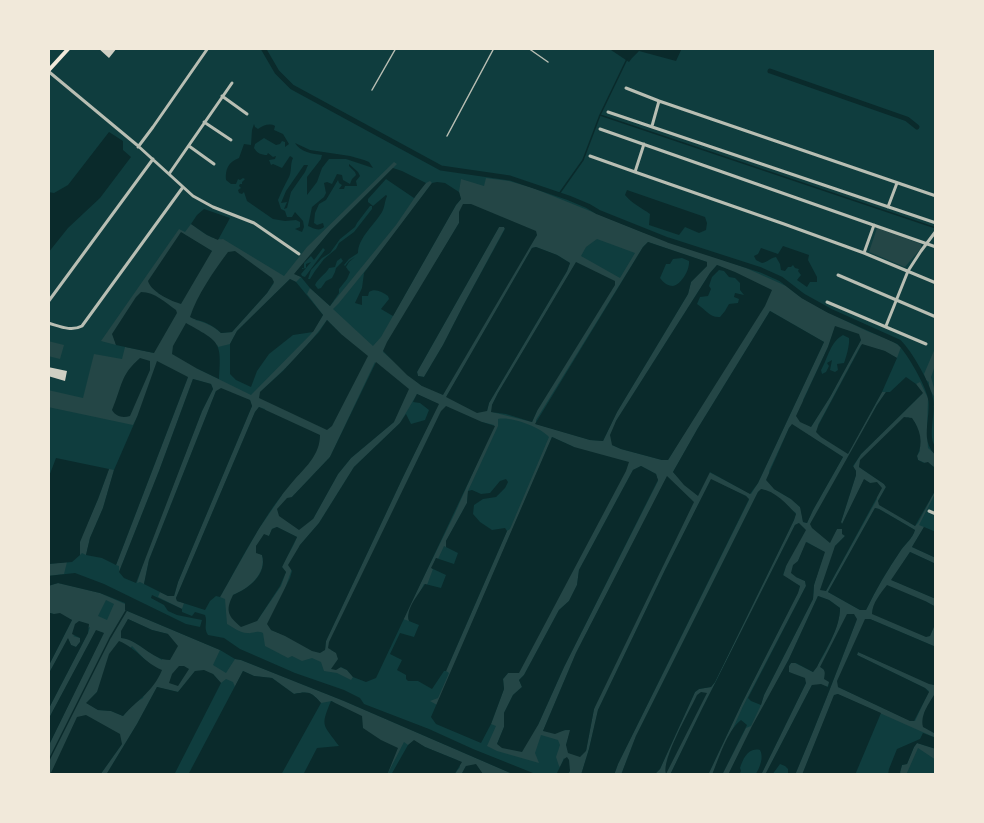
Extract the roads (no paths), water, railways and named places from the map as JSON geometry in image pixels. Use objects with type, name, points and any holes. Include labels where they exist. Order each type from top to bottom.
[{"type":"main road","points":[[48,71],[69,48]]},
{"type":"street","points":[[138,147],[208,48]]},
{"type":"street","points":[[48,71],[204,203],[254,223],[299,254]]},
{"type":"street","points":[[169,174],[232,83]]},
{"type":"street","points":[[626,88],[936,196]]},
{"type":"street","points":[[222,96],[247,114]]},
{"type":"street","points":[[652,126],[659,101]]},
{"type":"street","points":[[608,112],[936,223]]},
{"type":"street","points":[[204,122],[231,140]]},
{"type":"street","points":[[600,129],[936,247]]},
{"type":"street","points":[[635,172],[644,144]]},
{"type":"street","points":[[189,146],[214,164]]},
{"type":"street","points":[[590,156],[864,253],[936,283]]},
{"type":"street","points":[[48,302],[153,159]]},
{"type":"street","points":[[888,207],[897,183]]},
{"type":"street","points":[[48,323],[72,329],[81,327],[183,187]]},
{"type":"street","points":[[864,253],[874,225]]},
{"type":"street","points":[[886,326],[908,272],[936,231]]},
{"type":"street","points":[[838,275],[936,317]]},
{"type":"street","points":[[827,302],[926,344]]},
{"type":"street","points":[[929,511],[936,514]]},
{"type":"lane","points":[[372,90],[396,48]]},
{"type":"lane","points":[[447,136],[494,48]]},
{"type":"lane","points":[[528,48],[548,62]]},
{"type":"waterway","points":[[263,48],[277,72],[292,87],[441,168],[510,178],[569,198],[668,240],[761,270],[781,279],[803,296],[830,311],[899,342],[918,370],[930,395],[929,435],[936,452]]},
{"type":"waterway","points":[[559,194],[583,160],[600,115],[627,59]]},
{"type":"waterway","points":[[770,71],[907,119],[917,127]]},
{"type":"waterway","points":[[600,115],[936,228]]},
{"type":"waterway","points":[[48,762],[110,638],[126,611]]}]
